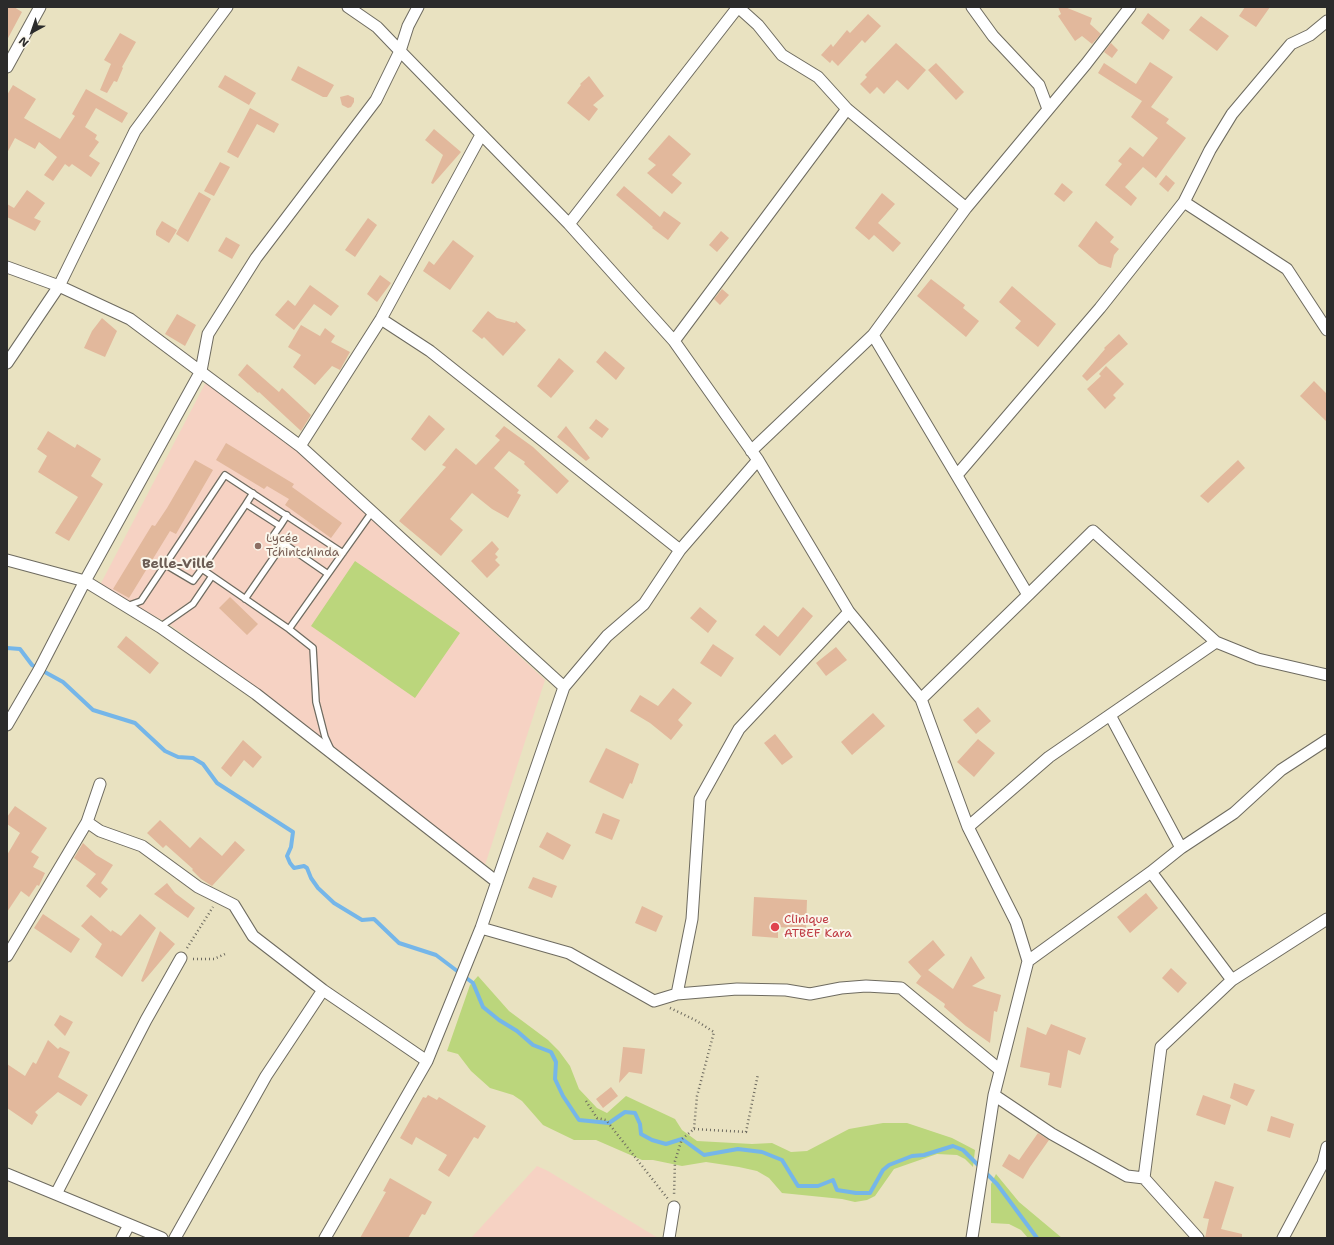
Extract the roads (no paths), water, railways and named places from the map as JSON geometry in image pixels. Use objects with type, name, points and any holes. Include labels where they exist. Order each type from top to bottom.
[{"type":"street","points":[[7,67],[40,7]]},
{"type":"street","points":[[7,363],[59,286],[135,131],[227,7]]},
{"type":"street","points":[[348,7],[377,27],[569,224],[674,341],[754,455],[849,612],[921,699],[968,827],[1016,922],[1028,961],[994,1095],[972,1238]]},
{"type":"street","points":[[7,725],[40,670],[85,582],[201,372],[208,334],[256,258],[376,100],[400,51],[408,26],[418,7]]},
{"type":"street","points":[[569,224],[738,7],[758,25],[782,54],[818,77],[847,109],[966,208]]},
{"type":"street","points":[[972,7],[993,36],[1039,85],[1048,109]]},
{"type":"street","points":[[325,1238],[427,1062],[481,928],[564,687],[607,636],[644,604],[680,550],[754,455],[873,335],[966,208],[1130,7]]},
{"type":"street","points":[[957,475],[1100,308],[1184,202],[1210,150],[1232,114],[1291,44],[1310,35],[1327,21]]},
{"type":"street","points":[[674,341],[847,109]]},
{"type":"street","points":[[300,446],[381,318],[481,135]]},
{"type":"street","points":[[1184,202],[1287,269],[1327,330]]},
{"type":"street","points":[[7,267],[59,286],[130,319],[300,446],[564,687]]},
{"type":"street","points":[[381,318],[430,351],[680,550]]},
{"type":"street","points":[[873,335],[1028,595]]},
{"type":"street","points":[[921,699],[1093,531],[1216,642],[1258,659],[1327,675]]},
{"type":"street","points":[[7,560],[85,582],[160,627],[256,694],[497,882]]},
{"type":"street","points":[[677,994],[692,919],[700,799],[739,729],[849,612]]},
{"type":"street","points":[[968,827],[1049,758],[1216,642]]},
{"type":"street","points":[[1110,715],[1181,848]]},
{"type":"street","points":[[1028,961],[1152,872],[1181,848],[1234,813],[1281,770],[1327,740]]},
{"type":"street","points":[[7,956],[87,822],[100,784]]},
{"type":"street","points":[[87,822],[100,831],[142,846],[198,887],[234,905],[253,936],[323,990],[427,1062]]},
{"type":"street","points":[[1152,872],[1232,980]]},
{"type":"street","points":[[1144,1178],[1161,1047],[1232,980],[1327,919]]},
{"type":"street","points":[[481,928],[569,953],[654,1001],[677,994],[737,989],[786,990],[810,994],[841,988],[866,986],[901,988],[1000,1070]]},
{"type":"street","points":[[56,1194],[143,1027],[181,958]]},
{"type":"street","points":[[175,1238],[266,1076],[323,990]]},
{"type":"street","points":[[994,1095],[1052,1134],[1127,1176],[1144,1178],[1198,1238]]},
{"type":"street","points":[[1283,1238],[1323,1163],[1327,1147]]},
{"type":"street","points":[[7,1174],[162,1238]]},
{"type":"street","points":[[669,1238],[674,1207]]},
{"type":"street","points":[[122,1238],[129,1225]]},
{"type":"lane","points":[[127,606],[142,601],[226,475],[343,553]]},
{"type":"lane","points":[[166,565],[192,581],[202,569],[253,493]]},
{"type":"lane","points":[[246,504],[280,526]]},
{"type":"lane","points":[[290,629],[372,512]]},
{"type":"lane","points":[[287,515],[273,536],[328,574]]},
{"type":"lane","points":[[245,598],[284,544]]},
{"type":"lane","points":[[202,569],[290,629],[313,648],[316,702],[325,737],[334,756]]},
{"type":"lane","points":[[160,627],[194,604],[212,576]]},
{"type":"waterway","points":[[7,648],[20,649],[32,665],[63,682],[93,710],[135,723],[165,751],[178,757],[193,758],[203,764],[217,783],[293,832],[291,847],[287,856],[290,863],[294,868],[304,866],[307,868],[311,878],[318,888],[334,903],[362,920],[374,919],[399,943],[436,955],[473,983],[483,1007],[499,1020],[517,1031],[533,1045],[551,1052],[556,1062],[555,1079],[563,1096],[579,1120],[609,1123],[625,1112],[635,1113],[640,1124],[641,1134],[652,1140],[666,1144],[682,1139],[704,1155],[738,1149],[762,1152],[782,1160],[798,1186],[818,1186],[833,1180],[837,1190],[856,1193],[870,1193],[883,1170],[889,1165],[912,1156],[924,1155],[953,1146],[963,1150],[997,1184],[1037,1238]]},
{"type":"place","name":"Lycée Tchintchinda","points":[[258,546]]},
{"type":"place","name":"Clinique ATBEF Kara","points":[[775,927]]},
{"type":"district","name":"Belle-Ville","points":[[178,564]]}]
